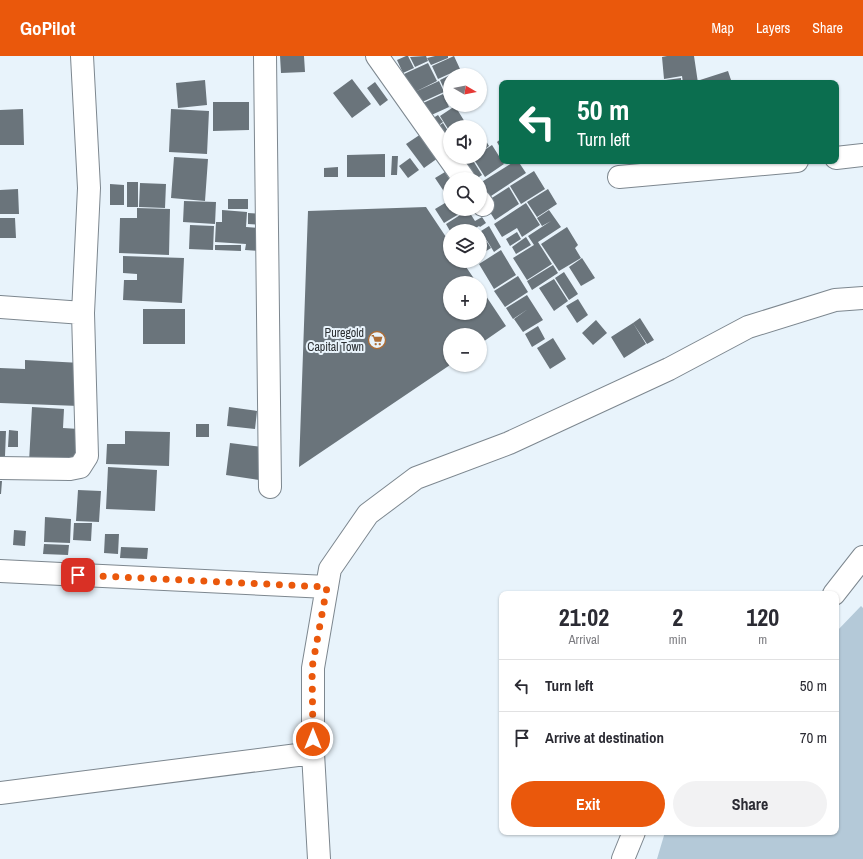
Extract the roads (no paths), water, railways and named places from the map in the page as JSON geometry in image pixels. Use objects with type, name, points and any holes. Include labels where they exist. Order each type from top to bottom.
[{"type":"street","points":[[0,468],[80,468],[87,456],[83,313],[89,188],[82,56]]},
{"type":"street","points":[[265,56],[270,487]]},
{"type":"street","points":[[376,56],[459,172]]},
{"type":"street","points":[[839,158],[863,155]]},
{"type":"street","points":[[619,177],[764,164]]},
{"type":"street","points":[[319,859],[313,753],[312,668],[330,569],[368,514],[416,478],[509,443],[669,369],[748,327],[835,300],[863,298]]},
{"type":"street","points":[[0,307],[83,313]]},
{"type":"street","points":[[836,591],[862,560]]},
{"type":"street","points":[[0,571],[327,587]]},
{"type":"street","points":[[0,793],[313,753]]},
{"type":"street","points":[[623,859],[633,835]]},
{"type":"place","name":"Puregold Capital Town","points":[[377,340]]}]
